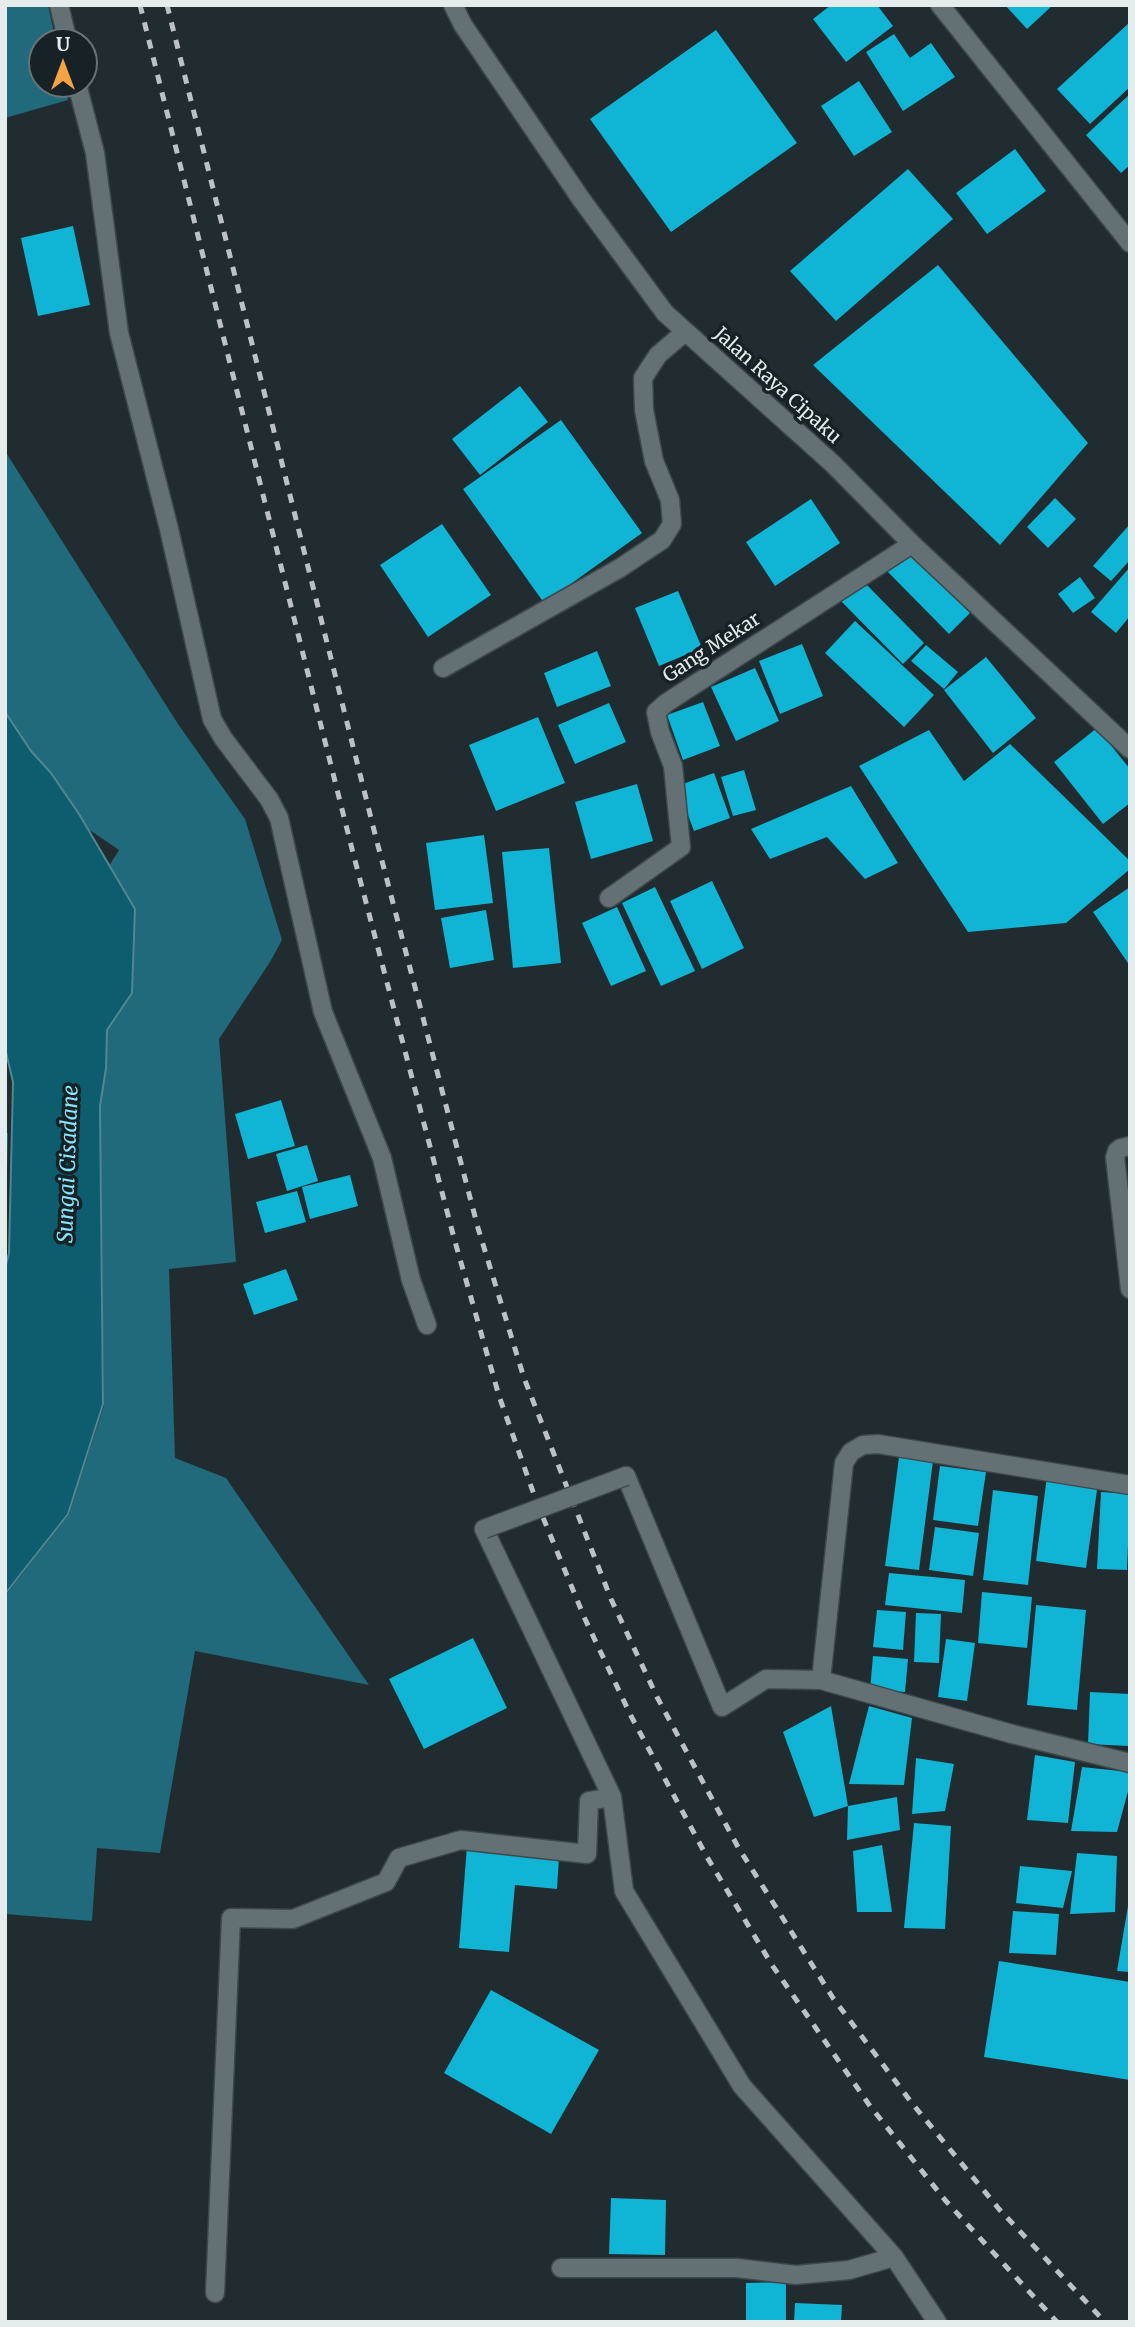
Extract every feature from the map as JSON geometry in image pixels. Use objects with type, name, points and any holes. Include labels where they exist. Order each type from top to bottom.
[{"type":"street","points":[[59,5],[65,28]]},
{"type":"street","name":"Jalan Raya Cipaku","points":[[453,5],[581,199],[665,313],[833,464],[912,544],[1130,749]]},
{"type":"street","points":[[940,5],[1130,243]]},
{"type":"street","points":[[80,98],[94,153],[118,333],[169,529],[212,719],[269,799],[279,818],[323,1012],[382,1158],[411,1280],[427,1325]]},
{"type":"street","points":[[443,668],[620,568],[662,540],[672,524],[670,500],[654,461],[644,410],[643,378],[658,355],[685,332]]},
{"type":"street","name":"Gang Mekar","points":[[609,898],[681,847],[673,766],[660,732],[656,712],[912,544]]},
{"type":"street","points":[[1130,1146],[1121,1147],[1116,1151],[1115,1157],[1127,1231],[1130,1289]]},
{"type":"street","points":[[821,1680],[844,1463],[851,1452],[863,1445],[878,1444],[1130,1485]]},
{"type":"street","points":[[937,2322],[894,2257],[742,2086],[624,1891],[612,1797],[484,1529],[626,1476],[722,1707],[766,1679],[821,1680],[1012,1734],[1130,1763]]},
{"type":"street","points":[[215,2293],[231,1918],[293,1919],[386,1882],[399,1858],[461,1840],[587,1854],[589,1801],[612,1797]]},
{"type":"street","points":[[561,2268],[737,2268],[796,2274],[849,2270],[894,2257]]},
{"type":"shaded area","points":[[5,5],[48,5],[53,28],[28,28],[28,98],[68,100],[5,118]]},
{"type":"shaded area","points":[[5,451],[178,724],[245,819],[282,940],[219,1039],[236,1262],[169,1269],[175,1458],[226,1478],[369,1685],[195,1651],[160,1853],[97,1848],[92,1921],[5,1914],[5,1596],[69,1514],[104,1405],[100,1106],[106,1068],[109,866],[119,850],[88,829],[51,773],[31,751],[5,712]]},
{"type":"shaded area","points":[[5,1133],[8,1133],[5,1256]]},
{"type":"water","name":"Sungai Cisadane","points":[[5,712],[79,814],[135,909],[132,993],[107,1030],[106,1068],[100,1106],[103,1404],[68,1514],[5,1594],[5,1269],[9,1253],[13,1082],[5,1048]]},
{"type":"building","points":[[831,5],[877,5],[893,26],[846,62],[813,19]]},
{"type":"building","points":[[1005,5],[1053,5],[1027,29]]},
{"type":"building","points":[[1130,22],[1130,87],[1090,124],[1057,89]]},
{"type":"building","points":[[716,30],[797,143],[671,232],[590,119]]},
{"type":"building","points":[[894,34],[910,58],[931,43],[955,77],[903,111],[866,52]]},
{"type":"building","points":[[859,81],[892,132],[854,156],[821,106]]},
{"type":"building","points":[[1130,94],[1130,165],[1121,173],[1086,135]]},
{"type":"building","points":[[1015,149],[1046,191],[987,234],[956,193]]},
{"type":"building","points":[[908,169],[953,219],[836,321],[790,271]]},
{"type":"building","points":[[73,226],[90,305],[38,316],[21,238]]},
{"type":"building","points":[[938,265],[1088,443],[1000,545],[813,365]]},
{"type":"building","points":[[520,386],[548,422],[480,475],[452,439]]},
{"type":"building","points":[[561,420],[642,533],[544,603],[463,489]]},
{"type":"building","points":[[1055,498],[1076,519],[1048,548],[1027,527]]},
{"type":"building","points":[[811,499],[840,543],[775,586],[746,542]]},
{"type":"building","points":[[442,524],[491,595],[428,637],[380,565]]},
{"type":"building","points":[[1130,524],[1130,560],[1111,581],[1093,566]]},
{"type":"building","points":[[907,550],[970,613],[949,634],[886,570]]},
{"type":"building","points":[[1130,567],[1130,616],[1116,633],[1091,612]]},
{"type":"building","points":[[1080,577],[1095,598],[1073,613],[1058,594]]},
{"type":"building","points":[[862,580],[924,643],[903,664],[840,600]]},
{"type":"building","points":[[678,591],[702,648],[659,666],[635,608]]},
{"type":"building","points":[[855,621],[934,695],[904,727],[825,653]]},
{"type":"building","points":[[802,644],[823,696],[780,714],[759,661]]},
{"type":"building","points":[[926,645],[958,672],[944,689],[911,661]]},
{"type":"building","points":[[597,651],[611,686],[557,707],[544,673]]},
{"type":"building","points":[[986,657],[1036,718],[993,753],[944,690]]},
{"type":"building","points":[[755,668],[779,721],[736,741],[711,687]]},
{"type":"building","points":[[703,702],[720,746],[683,760],[667,715]]},
{"type":"building","points":[[609,703],[626,742],[575,764],[558,725]]},
{"type":"building","points":[[538,717],[565,783],[496,811],[469,745]]},
{"type":"building","points":[[1097,728],[1130,769],[1130,803],[1103,824],[1054,762]]},
{"type":"building","points":[[929,730],[964,781],[1010,744],[1130,861],[1130,869],[1066,923],[968,932],[859,766]]},
{"type":"building","points":[[744,770],[756,810],[733,816],[721,777]]},
{"type":"building","points":[[714,773],[730,818],[694,831],[677,786]]},
{"type":"building","points":[[637,784],[653,841],[591,859],[575,802]]},
{"type":"building","points":[[851,786],[898,863],[865,879],[827,837],[770,859],[751,829]]},
{"type":"building","points":[[484,835],[493,903],[435,910],[426,843]]},
{"type":"building","points":[[549,848],[561,963],[513,968],[502,852]]},
{"type":"building","points":[[712,881],[744,948],[702,969],[670,901]]},
{"type":"building","points":[[655,887],[695,971],[661,986],[622,903]]},
{"type":"building","points":[[1130,887],[1130,966],[1093,912]]},
{"type":"building","points":[[617,907],[646,971],[611,986],[582,923]]},
{"type":"building","points":[[486,910],[494,960],[450,968],[441,918]]},
{"type":"building","points":[[281,1100],[295,1146],[248,1159],[235,1114]]},
{"type":"building","points":[[307,1145],[318,1181],[287,1191],[276,1154]]},
{"type":"building","points":[[350,1175],[358,1206],[310,1219],[302,1187]]},
{"type":"building","points":[[297,1191],[306,1222],[265,1233],[256,1202]]},
{"type":"building","points":[[286,1269],[298,1300],[254,1315],[243,1284]]},
{"type":"building","points":[[899,1457],[933,1461],[919,1570],[885,1566]]},
{"type":"building","points":[[940,1466],[986,1472],[978,1526],[933,1520]]},
{"type":"building","points":[[1047,1476],[1098,1483],[1086,1568],[1036,1561]]},
{"type":"building","points":[[993,1490],[1038,1496],[1028,1585],[983,1580]]},
{"type":"building","points":[[1101,1492],[1130,1494],[1127,1570],[1097,1569]]},
{"type":"building","points":[[935,1527],[979,1533],[973,1576],[929,1570]]},
{"type":"building","points":[[889,1573],[965,1580],[962,1613],[885,1605]]},
{"type":"building","points":[[982,1592],[1032,1597],[1027,1648],[978,1643]]},
{"type":"building","points":[[1036,1605],[1086,1610],[1077,1710],[1027,1705]]},
{"type":"building","points":[[877,1610],[906,1612],[903,1650],[873,1647]]},
{"type":"building","points":[[916,1613],[941,1614],[939,1663],[914,1662]]},
{"type":"building","points":[[473,1638],[507,1708],[424,1749],[389,1679]]},
{"type":"building","points":[[946,1639],[975,1643],[967,1701],[938,1697]]},
{"type":"building","points":[[873,1656],[908,1659],[905,1692],[870,1690]]},
{"type":"building","points":[[1090,1692],[1130,1694],[1128,1746],[1088,1744]]},
{"type":"building","points":[[831,1706],[848,1806],[814,1817],[783,1732]]},
{"type":"building","points":[[869,1706],[912,1718],[904,1785],[849,1784]]},
{"type":"building","points":[[1035,1755],[1075,1762],[1068,1823],[1027,1820]]},
{"type":"building","points":[[916,1758],[954,1764],[945,1811],[912,1814]]},
{"type":"building","points":[[1082,1767],[1130,1772],[1130,1784],[1117,1832],[1071,1831]]},
{"type":"building","points":[[897,1797],[900,1830],[847,1840],[848,1806]]},
{"type":"building","points":[[914,1823],[951,1826],[945,1929],[904,1928]]},
{"type":"building","points":[[882,1845],[892,1912],[857,1912],[853,1851]]},
{"type":"building","points":[[467,1846],[559,1857],[557,1889],[515,1885],[509,1952],[459,1948]]},
{"type":"building","points":[[1077,1853],[1117,1856],[1115,1912],[1070,1914]]},
{"type":"building","points":[[1020,1866],[1072,1871],[1063,1908],[1016,1903]]},
{"type":"building","points":[[1130,1906],[1130,1972],[1117,1971]]},
{"type":"building","points":[[1013,1911],[1059,1914],[1056,1955],[1009,1953]]},
{"type":"building","points":[[999,1961],[1130,1982],[1130,2080],[984,2057]]},
{"type":"building","points":[[491,1990],[599,2050],[551,2134],[444,2073]]},
{"type":"building","points":[[611,2198],[666,2200],[665,2255],[609,2254]]},
{"type":"building","points":[[786,2282],[786,2322],[746,2322],[746,2283]]},
{"type":"building","points":[[795,2303],[842,2305],[841,2322],[794,2322]]},
{"type":"railway","points":[[140,5],[352,849],[454,1238],[499,1396],[537,1503],[585,1619],[631,1716],[707,1857],[772,1965],[870,2106],[945,2200],[1057,2322]]},
{"type":"railway","points":[[167,5],[376,838],[478,1228],[524,1378],[611,1599],[657,1697],[738,1847],[833,1998],[911,2102],[999,2209],[1105,2322]]}]
